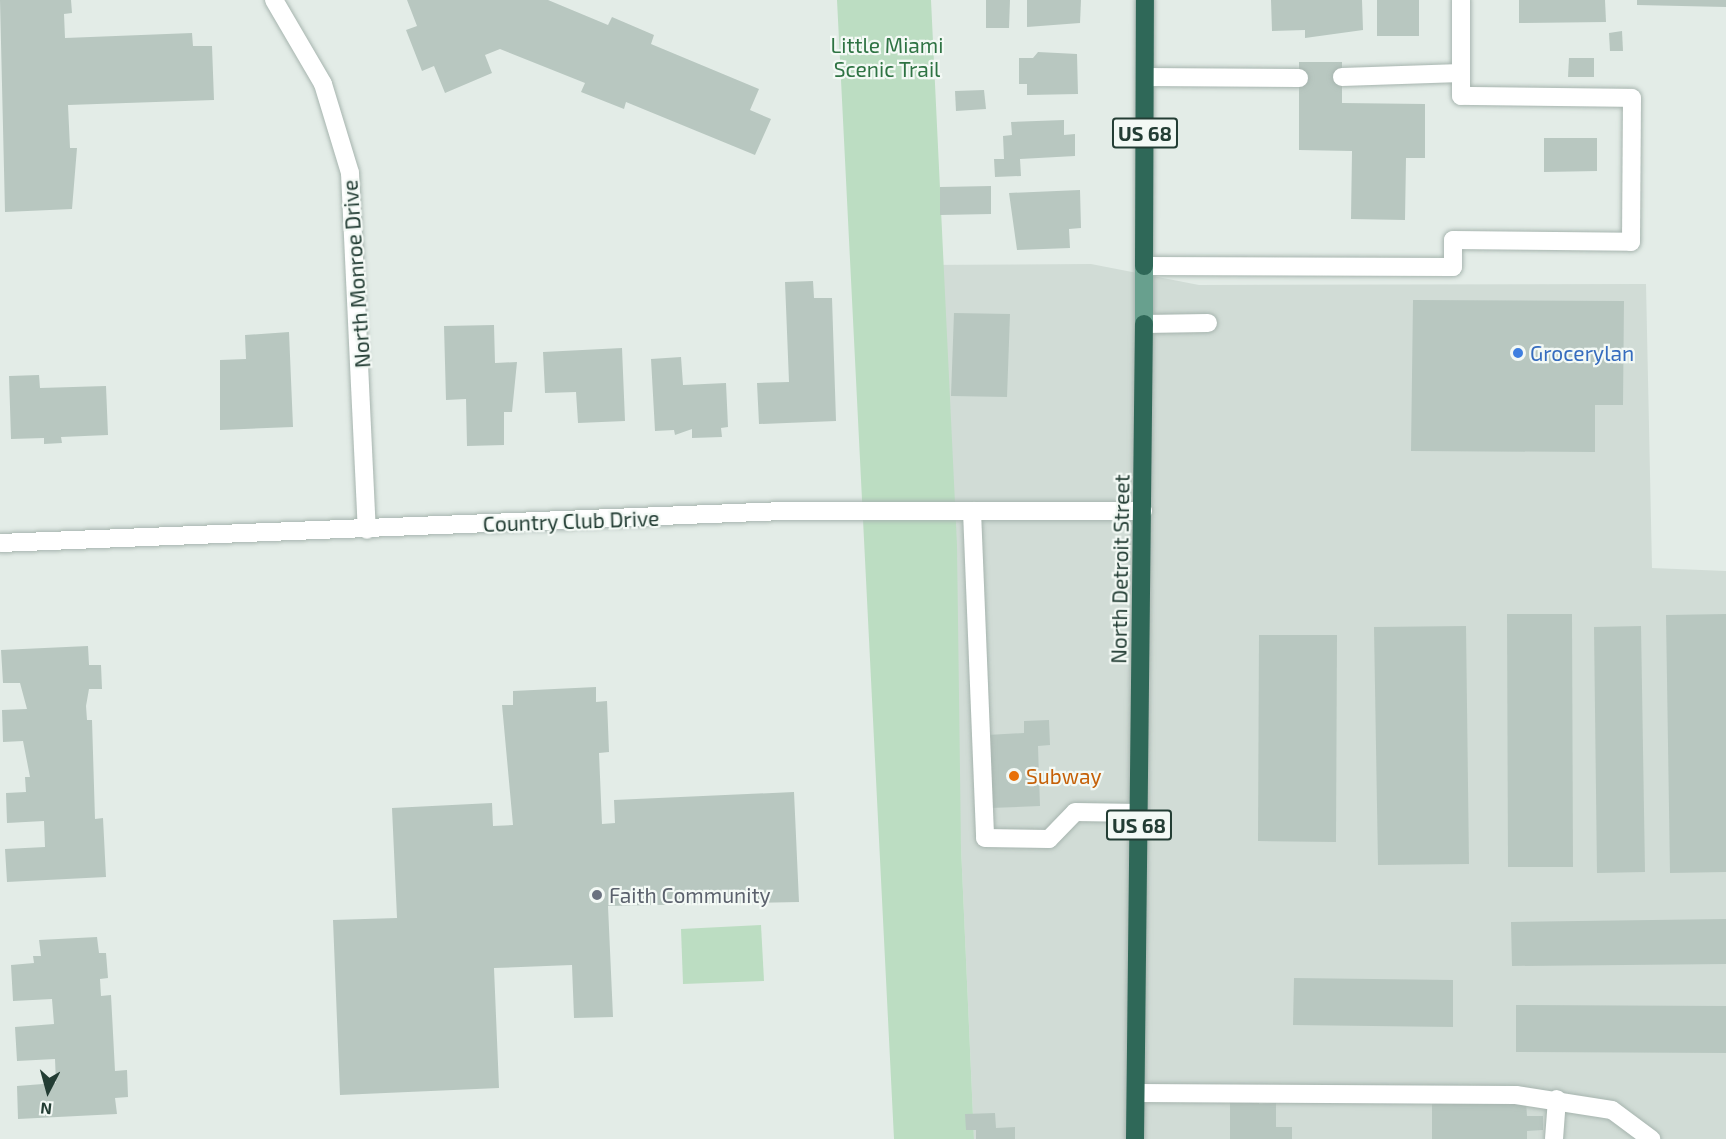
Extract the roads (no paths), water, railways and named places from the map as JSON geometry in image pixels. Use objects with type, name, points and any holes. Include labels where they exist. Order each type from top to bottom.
[{"type":"highway","name":"North Detroit Street","points":[[1144,266],[1145,0]]},
{"type":"highway","name":"North Detroit Street","points":[[1136,1139],[1144,324]]},
{"type":"main road","name":"North Detroit Street","points":[[1144,266],[1144,324]]},
{"type":"street","name":"North Monroe Drive","points":[[274,0],[323,84],[350,173],[367,530]]},
{"type":"street","points":[[1144,266],[1453,267],[1453,240],[1631,243],[1632,98],[1461,96],[1461,0]]},
{"type":"street","points":[[1342,77],[1461,73]]},
{"type":"street","points":[[1145,77],[1299,78]]},
{"type":"street","points":[[1144,324],[1208,323]]},
{"type":"street","name":"Country Club Drive","points":[[0,543],[367,530],[783,511],[1143,511]]},
{"type":"street","points":[[972,511],[985,838],[1049,839],[1075,812],[1139,813]]},
{"type":"street","points":[[1136,1093],[1557,1099],[1612,1110],[1651,1139]]},
{"type":"street","points":[[1554,1139],[1557,1099]]},
{"type":"place","name":"Grocerylan","points":[[1518,353]]},
{"type":"place","name":"Subway","points":[[1014,776]]},
{"type":"place","name":"Faith Community","points":[[597,895]]},
{"type":"park label","name":"Little Miami Scenic Trail","points":[[887,57]]}]
